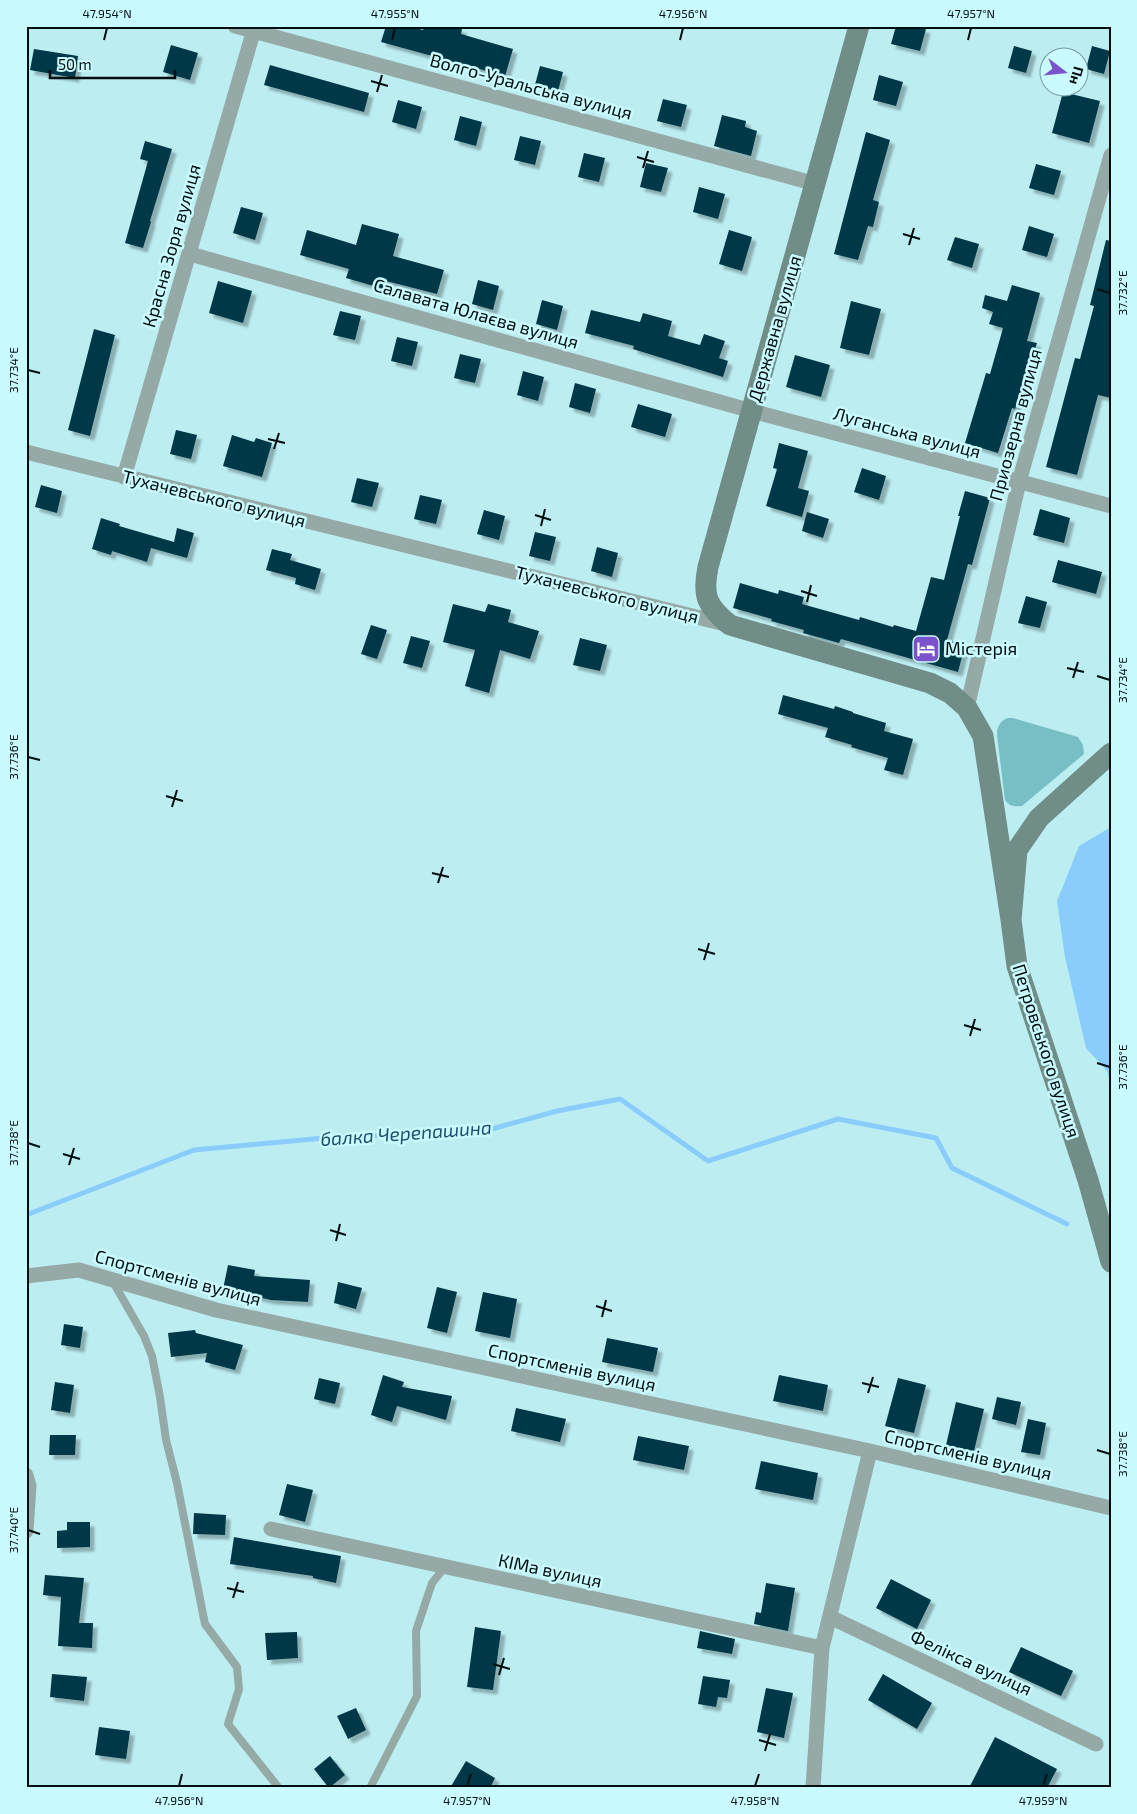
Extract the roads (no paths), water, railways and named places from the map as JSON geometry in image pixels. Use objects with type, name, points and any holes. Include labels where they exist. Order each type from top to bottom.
[{"type":"main road","name":"Державна вулиця","points":[[730,625],[719,616],[711,605],[704,584],[859,26]]},
{"type":"main road","name":"Тухачевського вулиця","points":[[730,625],[930,683],[950,693],[966,708],[983,736],[1011,920]]},
{"type":"main road","name":"Петровського вулиця","points":[[1111,753],[1039,818],[1017,850],[1011,920],[1017,966],[1088,1180],[1111,1262]]},
{"type":"street","name":"Волго-Уральська вулиця","points":[[235,26],[254,29],[816,184]]},
{"type":"street","name":"Красна Зоря вулиця","points":[[124,477],[254,29]]},
{"type":"street","name":"Приозерна вулиця","points":[[966,708],[1019,482],[1111,155]]},
{"type":"street","name":"Салавата Юлаєва вулиця","points":[[190,254],[752,411]]},
{"type":"street","name":"Луганська вулиця","points":[[752,411],[1111,506]]},
{"type":"street","name":"Тухачевського вулиця","points":[[26,452],[730,625]]},
{"type":"street","name":"Спортсменів вулиця","points":[[26,1276],[79,1270],[216,1310],[870,1451],[1111,1508]]},
{"type":"street","points":[[814,1788],[822,1648],[870,1451]]},
{"type":"street","points":[[26,1531],[27,1483]]},
{"type":"street","name":"КІМа вулиця","points":[[271,1529],[822,1648]]},
{"type":"street","name":"Фелікса вулиця","points":[[830,1617],[1096,1744]]},
{"type":"lane","points":[[112,1280],[144,1336],[152,1356],[166,1440],[178,1483],[205,1624],[237,1667],[239,1689],[228,1724],[279,1788]]},
{"type":"lane","points":[[370,1788],[418,1696],[416,1631],[432,1583],[445,1567]]},
{"type":"waterway","name":"балка Черепашина","points":[[26,1215],[194,1150],[345,1136],[477,1133],[557,1111],[620,1099],[708,1161],[838,1119],[936,1138],[952,1168],[1067,1224]]},
{"type":"place","name":"Містерія","points":[[926,649]]}]
